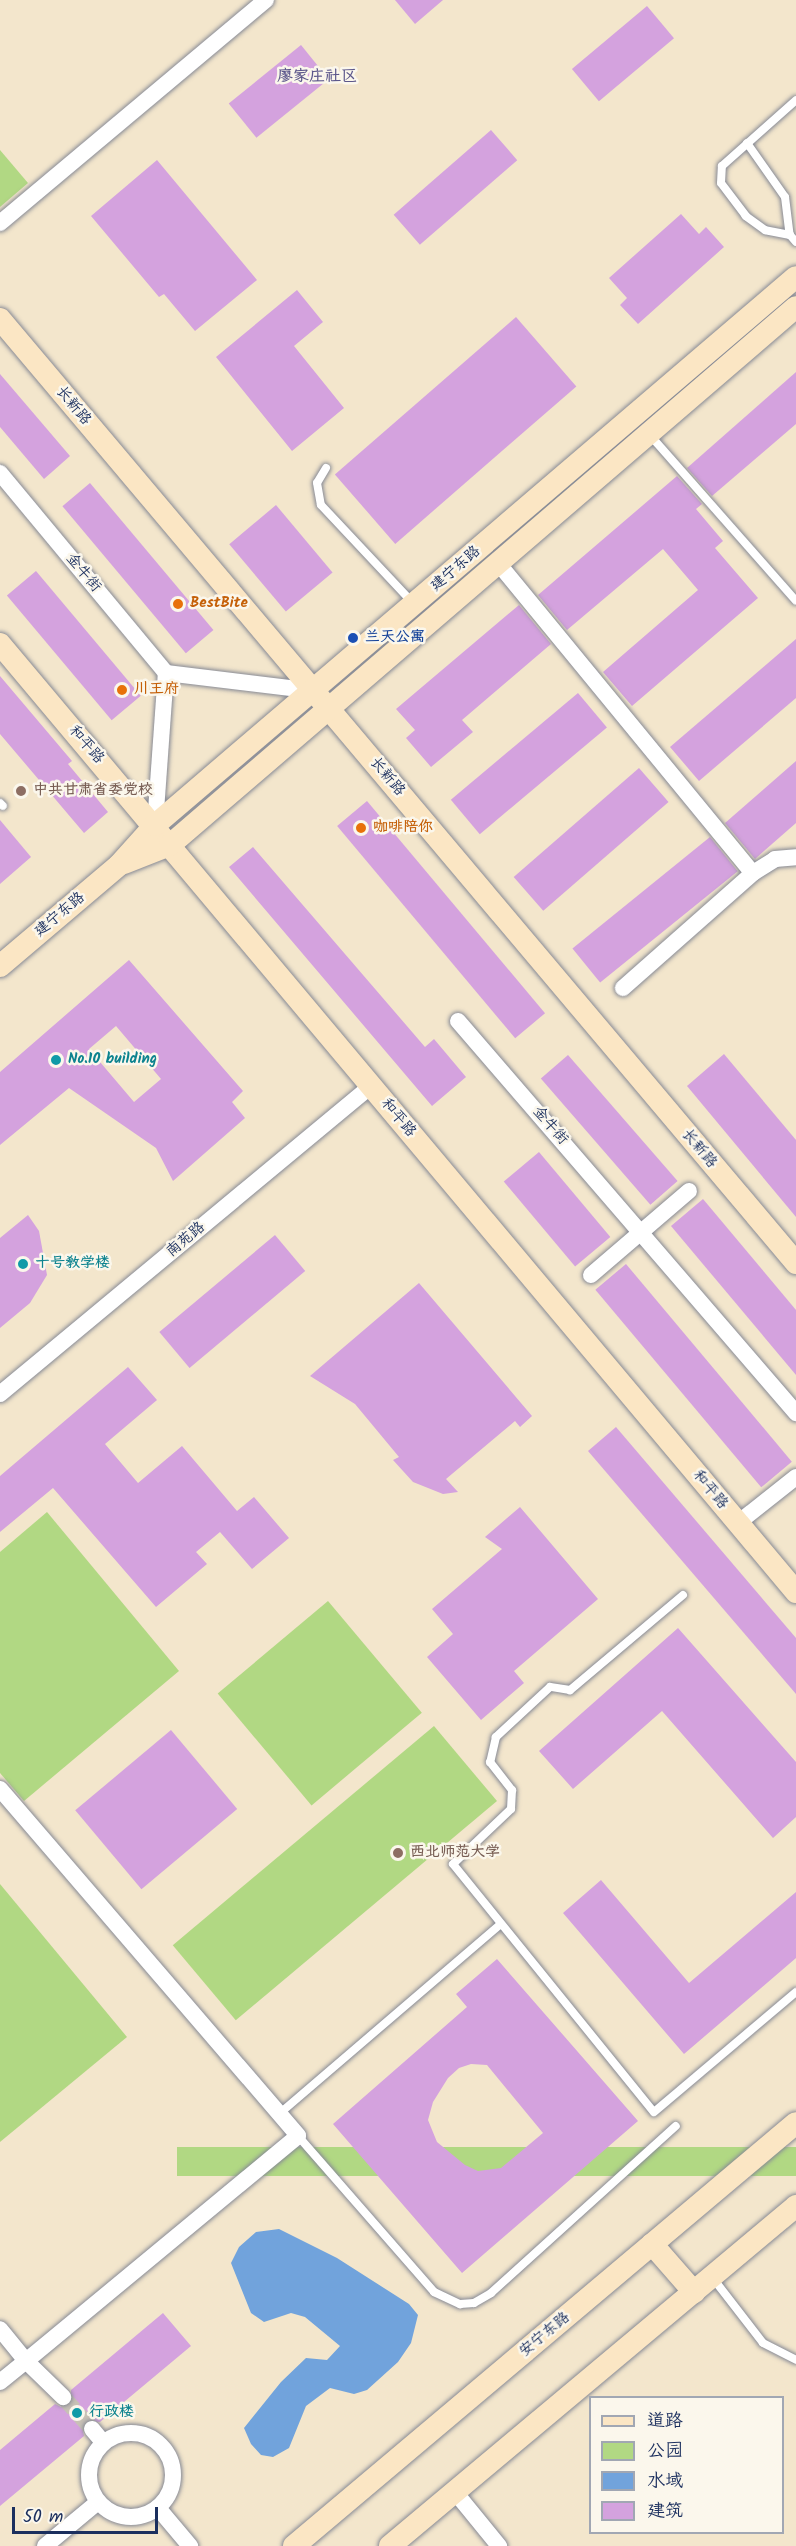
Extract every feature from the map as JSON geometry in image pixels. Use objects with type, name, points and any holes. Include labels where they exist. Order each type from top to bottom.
[{"type":"main road","name":"建宁东路","points":[[0,966],[119,865],[155,825],[796,277]]},
{"type":"main road","name":"建宁东路","points":[[119,865],[170,845],[796,307]]},
{"type":"main road","name":"长新路","points":[[0,319],[796,1263]]},
{"type":"main road","name":"和平路","points":[[0,644],[155,825],[796,1592]]},
{"type":"main road","name":"安宁东路","points":[[294,2546],[796,2123]]},
{"type":"main road","points":[[390,2546],[796,2206]]},
{"type":"main road","points":[[652,2244],[694,2292]]},
{"type":"street","points":[[0,223],[266,0]]},
{"type":"street","name":"金牛街","points":[[0,473],[166,673]]},
{"type":"street","points":[[498,563],[753,873]]},
{"type":"street","points":[[155,825],[166,673],[314,691]]},
{"type":"street","points":[[623,988],[753,873],[775,859],[796,857]]},
{"type":"street","name":"金牛街","points":[[458,1021],[796,1413]]},
{"type":"street","name":"南苑路","points":[[0,1394],[371,1086]]},
{"type":"street","points":[[591,1275],[689,1191]]},
{"type":"street","points":[[738,1523],[796,1477]]},
{"type":"street","points":[[0,1790],[298,2136],[0,2382]]},
{"type":"street","points":[[0,2330],[26,2361],[63,2397]]},
{"type":"street","points":[[92,2429],[104,2442]]},
{"type":"street","points":[[135,2433],[151,2437],[164,2448],[172,2462],[173,2479],[168,2495],[158,2508],[143,2516],[127,2518],[111,2513],[98,2502],[90,2488],[88,2471],[104,2442],[118,2434],[135,2433]]},
{"type":"street","points":[[455,2492],[499,2546]]},
{"type":"street","points":[[45,2546],[98,2502]]},
{"type":"street","points":[[158,2508],[190,2546]]},
{"type":"lane","points":[[747,143],[785,197],[793,239],[765,230],[746,216],[721,183],[722,166],[747,143],[796,100]]},
{"type":"lane","points":[[649,434],[796,601]]},
{"type":"lane","points":[[326,468],[317,483],[321,505],[415,605]]},
{"type":"lane","points":[[683,1595],[570,1690],[550,1687],[496,1737],[490,1762],[512,1790],[511,1809],[453,1864],[654,2112],[796,1992]]},
{"type":"lane","points":[[279,2114],[501,1924]]},
{"type":"lane","points":[[298,2136],[434,2292],[460,2304],[474,2303],[491,2293],[676,2126]]},
{"type":"lane","points":[[711,2277],[763,2343],[796,2360]]},
{"type":"green space","points":[[0,150],[28,183],[0,207]]},
{"type":"green space","points":[[47,1512],[179,1671],[24,1801],[0,1773],[0,1552]]},
{"type":"green space","points":[[328,1601],[422,1713],[312,1805],[218,1694]]},
{"type":"green space","points":[[434,1726],[497,1801],[236,2020],[173,1945]]},
{"type":"green space","points":[[0,1884],[127,2037],[0,2142]]},
{"type":"green space","points":[[177,2147],[796,2147],[796,2176],[177,2176]]},
{"type":"water","points":[[279,2229],[337,2258],[409,2304],[418,2315],[411,2343],[398,2362],[367,2390],[354,2394],[330,2388],[306,2406],[289,2448],[273,2457],[261,2455],[251,2444],[244,2428],[281,2382],[306,2358],[327,2360],[340,2346],[305,2317],[291,2313],[264,2322],[251,2313],[231,2263],[239,2247],[256,2232]]},
{"type":"building","points":[[395,0],[443,0],[415,24]]},
{"type":"building","points":[[647,6],[674,38],[599,101],[572,69]]},
{"type":"building","points":[[301,45],[329,79],[256,138],[229,104]]},
{"type":"building","points":[[491,130],[517,160],[420,245],[394,215]]},
{"type":"building","points":[[157,160],[257,280],[195,331],[164,294],[159,297],[91,216]]},
{"type":"building","points":[[681,214],[699,234],[706,227],[724,247],[638,324],[620,305],[627,298],[609,278]]},
{"type":"building","points":[[297,290],[323,322],[294,346],[344,408],[292,451],[216,357]]},
{"type":"building","points":[[516,317],[576,386],[395,544],[335,474]]},
{"type":"building","points":[[796,372],[796,424],[712,496],[687,468]]},
{"type":"building","points":[[0,374],[70,456],[44,479],[0,427]]},
{"type":"building","points":[[677,476],[702,504],[696,509],[723,541],[715,548],[758,598],[632,706],[603,672],[698,590],[663,549],[567,630],[538,595]]},
{"type":"building","points":[[90,483],[213,630],[186,653],[62,506]]},
{"type":"building","points":[[276,505],[333,572],[286,612],[229,544]]},
{"type":"building","points":[[36,571],[141,696],[112,720],[7,595]]},
{"type":"building","points":[[519,605],[551,644],[462,720],[473,732],[431,767],[406,738],[415,730],[396,709]]},
{"type":"building","points":[[796,639],[796,698],[699,781],[670,747]]},
{"type":"building","points":[[0,676],[72,761],[68,764],[108,812],[84,833],[0,734]]},
{"type":"building","points":[[578,693],[607,727],[480,834],[451,800]]},
{"type":"building","points":[[796,761],[796,823],[755,859],[725,823]]},
{"type":"building","points":[[639,768],[669,802],[543,911],[514,877]]},
{"type":"building","points":[[367,801],[545,1013],[515,1038],[337,826]]},
{"type":"building","points":[[0,820],[31,857],[0,884]]},
{"type":"building","points":[[710,837],[738,871],[600,983],[572,948]]},
{"type":"building","points":[[253,847],[425,1047],[434,1039],[466,1077],[432,1106],[229,867]]},
{"type":"building","name":"No.10 building","points":[[129,960],[243,1091],[232,1102],[245,1118],[173,1181],[156,1148],[69,1088],[0,1145],[0,1072]],"holes":[[[116,1026],[161,1079],[134,1102],[89,1049]]]},
{"type":"building","points":[[724,1054],[796,1140],[796,1217],[687,1086]]},
{"type":"building","points":[[568,1055],[678,1181],[650,1205],[541,1079]]},
{"type":"building","points":[[539,1152],[610,1237],[575,1267],[504,1182]]},
{"type":"building","points":[[703,1199],[796,1310],[796,1375],[671,1226]]},
{"type":"building","name":"十号教学楼","points":[[28,1215],[39,1231],[47,1275],[30,1303],[0,1328],[0,1238]]},
{"type":"building","points":[[275,1235],[305,1271],[190,1368],[159,1332]]},
{"type":"building","points":[[626,1264],[792,1462],[761,1487],[595,1290]]},
{"type":"building","points":[[419,1283],[532,1416],[520,1427],[515,1421],[446,1479],[458,1492],[443,1494],[413,1482],[393,1460],[399,1457],[355,1404],[310,1376]]},
{"type":"building","points":[[128,1367],[157,1400],[105,1444],[138,1483],[182,1446],[237,1511],[254,1497],[289,1538],[252,1569],[220,1532],[196,1552],[207,1564],[156,1607],[53,1488],[0,1532],[0,1476]]},
{"type":"building","points":[[616,1427],[796,1638],[796,1694],[588,1451]]},
{"type":"building","points":[[520,1507],[598,1599],[514,1671],[524,1683],[481,1720],[427,1657],[453,1634],[432,1609],[502,1549],[485,1537]]},
{"type":"building","points":[[678,1628],[796,1762],[796,1817],[773,1838],[662,1711],[573,1789],[539,1751]]},
{"type":"building","points":[[171,1730],[237,1809],[141,1889],[75,1810]]},
{"type":"building","points":[[601,1880],[689,1983],[796,1892],[796,1958],[684,2054],[563,1913]]},
{"type":"building","points":[[497,1959],[638,2121],[462,2273],[333,2124],[467,2007],[456,1994]],"holes":[[[471,2064],[487,2065],[543,2133],[501,2168],[478,2171],[465,2165],[437,2142],[428,2120],[433,2102],[448,2078],[459,2068]]]},
{"type":"building","name":"行政楼","points":[[163,2313],[191,2346],[100,2422],[86,2421],[82,2426],[84,2436],[0,2506],[0,2450],[55,2404],[61,2407],[70,2405],[71,2390]]},
{"type":"tunnel","points":[[63,2397],[92,2429]]},
{"type":"place","name":"BestBite","points":[[178,604]]},
{"type":"place","name":"兰天公寓","points":[[353,638]]},
{"type":"place","name":"川王府","points":[[122,690]]},
{"type":"place","name":"中共甘肃省委党校","points":[[21,791]]},
{"type":"place","name":"咖啡陪你","points":[[361,828]]},
{"type":"place","name":"No.10 building","points":[[56,1060]]},
{"type":"place","name":"十号教学楼","points":[[23,1264]]},
{"type":"place","name":"西北师范大学","points":[[398,1853]]},
{"type":"place","name":"行政楼","points":[[77,2413]]},
{"type":"district","name":"廖家庄社区","points":[[317,77]]}]
